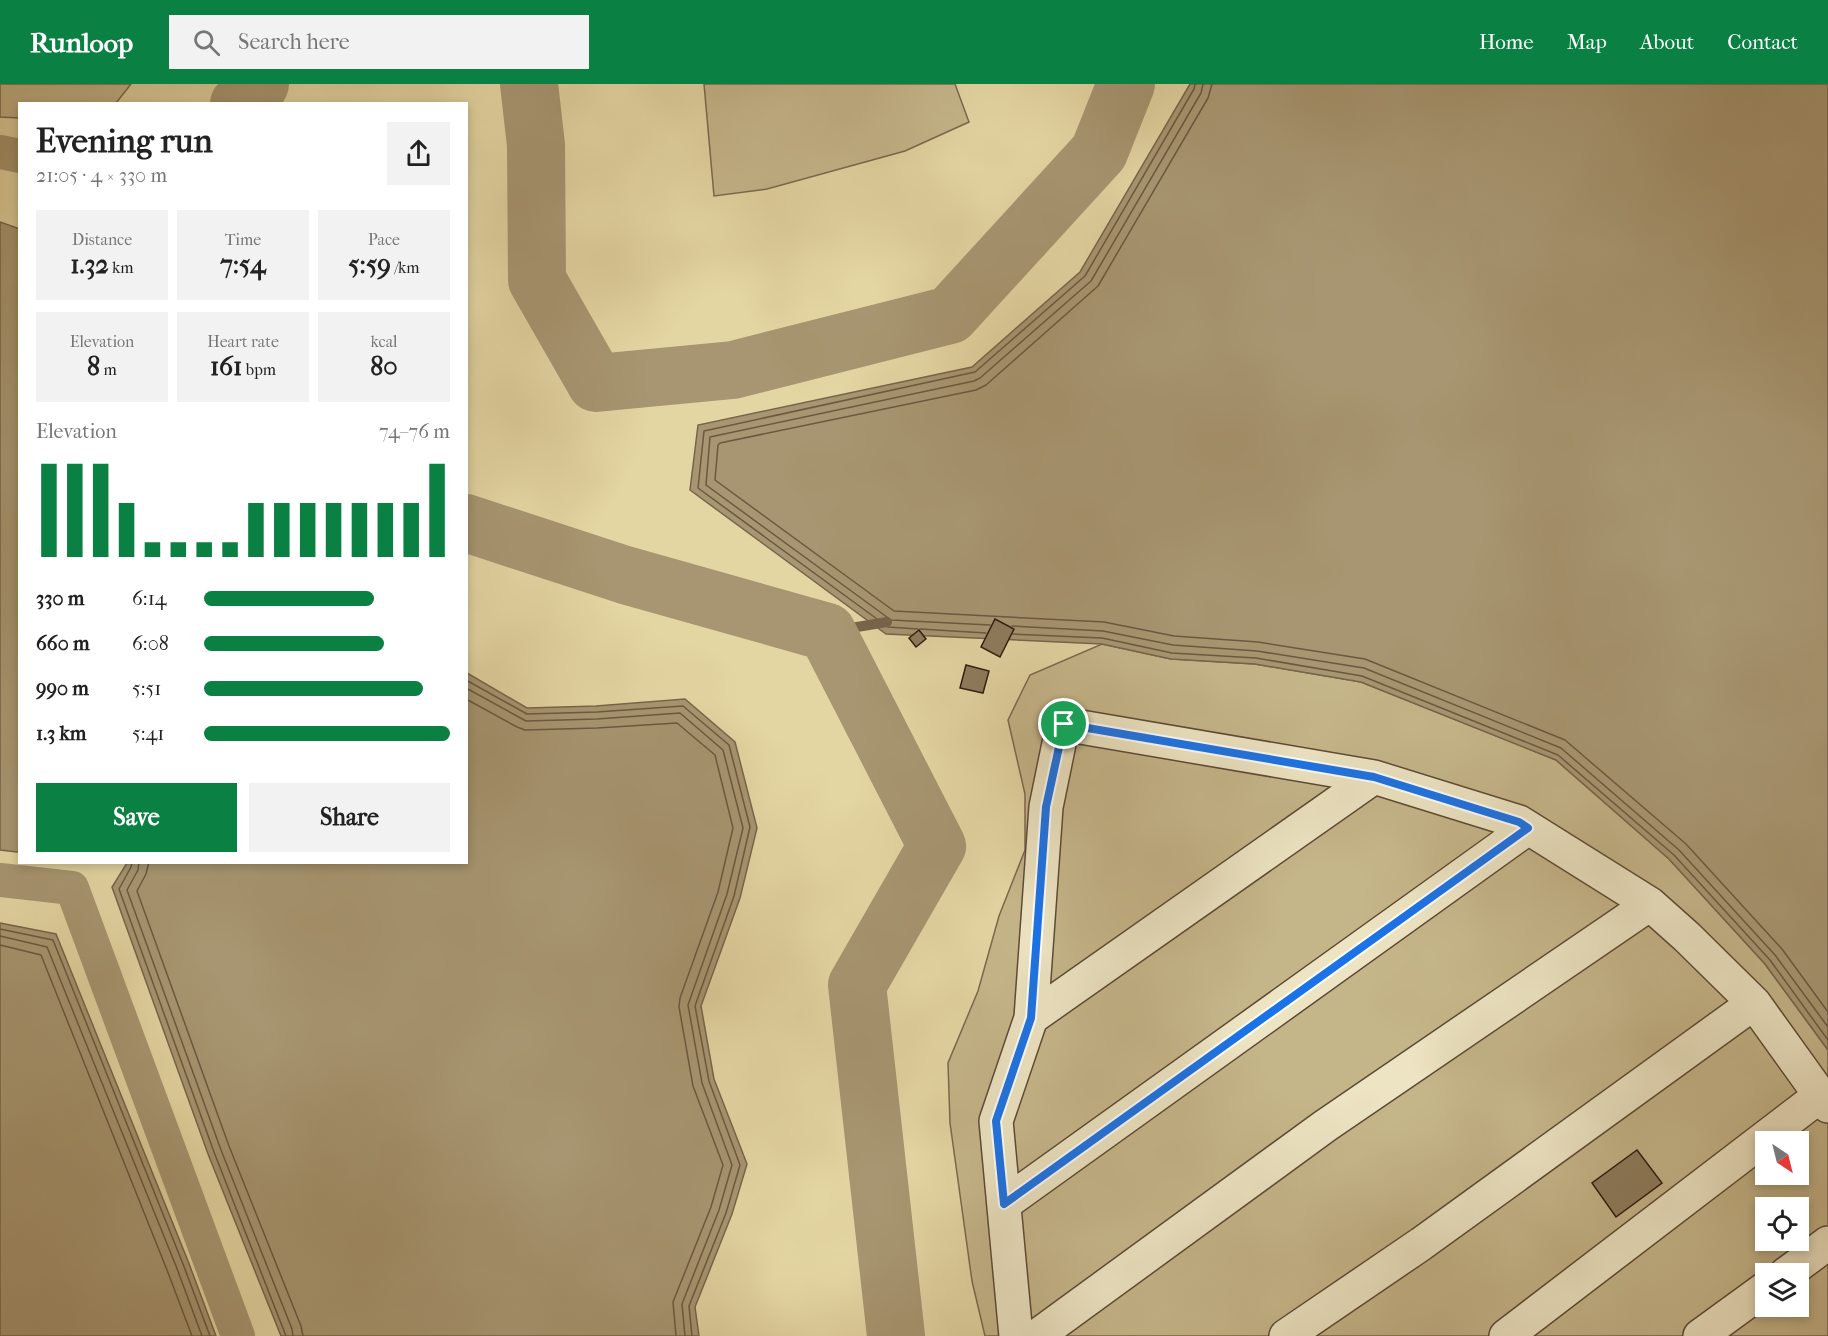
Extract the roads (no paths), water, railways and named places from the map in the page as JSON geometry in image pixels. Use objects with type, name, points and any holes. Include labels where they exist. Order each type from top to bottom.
[{"type":"street","points":[[1016,1336],[996,1121],[1031,1018],[1046,807],[1064,724],[1374,777],[1519,822],[1650,904],[1754,1003],[1825,1100],[1506,1336]]},
{"type":"street","points":[[1031,1018],[1374,777]]},
{"type":"street","points":[[1004,1204],[1528,828]]},
{"type":"street","points":[[1037,1336],[1325,1126],[1650,904]]},
{"type":"street","points":[[1286,1336],[1421,1244],[1754,1003]]},
{"type":"street","points":[[1801,1263],[1828,1243]]},
{"type":"street","points":[[1700,1336],[1755,1296]]},
{"type":"water","points":[[1190,84],[1828,84],[1828,1050],[1765,964],[1669,859],[1556,760],[1361,682],[1255,664],[1171,659],[1102,644],[886,634],[690,490],[698,425],[972,367],[1080,272]]},
{"type":"water","points":[[0,222],[18,228],[18,852],[0,850]]},
{"type":"water","points":[[468,674],[527,708],[596,706],[685,699],[735,742],[757,828],[740,898],[701,1006],[714,1079],[747,1164],[732,1214],[695,1307],[699,1336],[281,1336],[208,1154],[112,887],[126,864],[468,864]]},
{"type":"water","points":[[0,923],[56,934],[216,1336],[0,1336]]},
{"type":"waterway","points":[[241,102],[260,84]]},
{"type":"waterway","points":[[529,84],[536,145],[537,280],[596,383],[733,370],[950,315],[1099,152],[1126,84]]},
{"type":"waterway","points":[[0,152],[18,156]]},
{"type":"waterway","points":[[468,524],[625,575],[827,632],[937,846],[857,985],[896,1336]]},
{"type":"waterway","points":[[827,632],[887,622]]},
{"type":"waterway","points":[[0,880],[72,888],[238,1336]]}]
